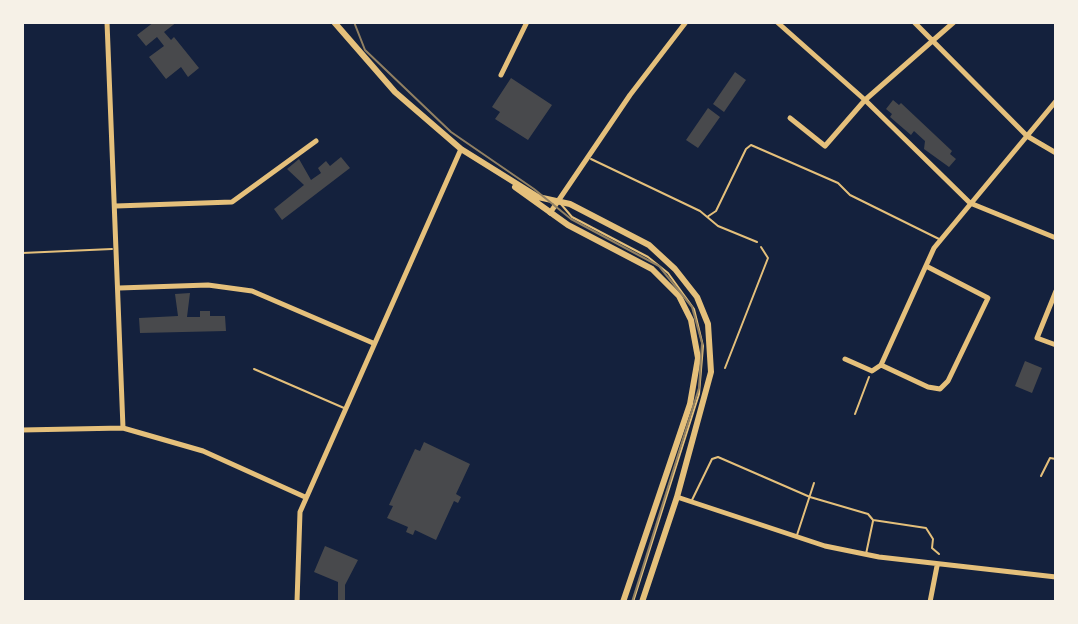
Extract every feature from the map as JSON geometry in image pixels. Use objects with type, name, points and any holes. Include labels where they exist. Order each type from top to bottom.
[{"type":"street","points":[[107,22],[123,428]]},
{"type":"street","points":[[334,22],[395,92],[461,149],[552,215],[658,274],[679,296],[691,320],[698,355],[697,376],[642,602]]},
{"type":"street","points":[[501,75],[527,22]]},
{"type":"street","points":[[552,215],[586,157],[686,22]]},
{"type":"street","points":[[777,22],[865,100],[970,203],[1056,238]]},
{"type":"street","points":[[914,22],[929,41],[1027,136],[1056,153]]},
{"type":"street","points":[[790,118],[825,146],[865,100],[954,22]]},
{"type":"street","points":[[845,359],[872,371],[881,365],[940,240],[1056,101]]},
{"type":"street","points":[[116,206],[232,202],[316,141]]},
{"type":"street","points":[[297,602],[297,532],[305,497],[461,149]]},
{"type":"street","points":[[507,180],[538,197],[579,209],[653,248],[690,285],[704,311],[710,338],[711,372],[669,495],[623,602]]},
{"type":"street","points":[[881,365],[928,387],[940,389],[948,381],[988,298],[926,266]]},
{"type":"street","points":[[119,288],[208,285],[252,291],[373,343]]},
{"type":"street","points":[[1056,291],[1037,338],[1056,345]]},
{"type":"street","points":[[22,430],[123,428],[203,451],[305,497]]},
{"type":"street","points":[[669,495],[797,536],[866,554],[937,566],[1056,577]]},
{"type":"street","points":[[930,602],[937,566]]},
{"type":"lane","points":[[707,217],[716,211],[746,149],[751,145],[838,183],[850,195],[940,240]]},
{"type":"lane","points":[[586,157],[707,217],[718,226],[757,242]]},
{"type":"lane","points":[[559,202],[572,217],[657,263],[686,295],[696,316],[703,346],[702,381],[669,495],[633,602]]},
{"type":"lane","points":[[552,215],[572,217]]},
{"type":"lane","points":[[22,253],[118,249]]},
{"type":"lane","points":[[254,369],[345,408]]},
{"type":"lane","points":[[692,501],[712,459],[718,457],[810,497],[868,514],[873,520],[926,528],[933,539],[932,548],[939,554]]},
{"type":"lane","points":[[1041,476],[1050,458],[1056,459]]},
{"type":"lane","points":[[797,536],[814,483]]},
{"type":"lane","points":[[866,554],[873,520]]},
{"type":"path","points":[[725,368],[768,258],[757,242]]},
{"type":"path","points":[[855,414],[872,371]]},
{"type":"building","points":[[154,22],[177,22],[164,32],[171,40],[174,37],[199,68],[188,77],[181,67],[166,79],[149,57],[164,46],[157,37],[146,46],[137,35]]},
{"type":"building","points":[[735,72],[746,80],[724,112],[713,104]]},
{"type":"building","points":[[511,78],[552,105],[528,140],[495,119],[500,112],[492,107]]},
{"type":"building","points":[[893,100],[899,105],[901,103],[952,151],[950,154],[956,159],[949,167],[924,149],[925,141],[914,131],[911,135],[890,117],[892,114],[886,109]]},
{"type":"building","points":[[708,108],[720,117],[698,148],[686,140]]},
{"type":"building","points":[[341,157],[350,168],[282,220],[274,209],[304,185],[287,169],[299,159],[311,180],[321,173],[318,168],[326,161],[330,166]]},
{"type":"building","points":[[190,293],[187,317],[200,317],[200,311],[210,311],[210,316],[225,316],[226,331],[140,333],[139,318],[178,316],[175,294]]},
{"type":"building","points":[[1025,361],[1042,368],[1032,393],[1015,386]]},
{"type":"building","points":[[424,442],[470,464],[456,494],[461,497],[458,503],[454,501],[436,540],[415,530],[413,535],[406,532],[408,527],[387,518],[393,506],[389,505],[415,449],[420,451]]},
{"type":"building","points":[[325,546],[358,560],[345,585],[345,602],[338,602],[338,582],[314,572]]},
{"type":"tram line","points":[[354,22],[365,50],[451,132],[534,189],[571,219],[659,266],[692,307],[702,343],[699,388],[632,602]]}]
